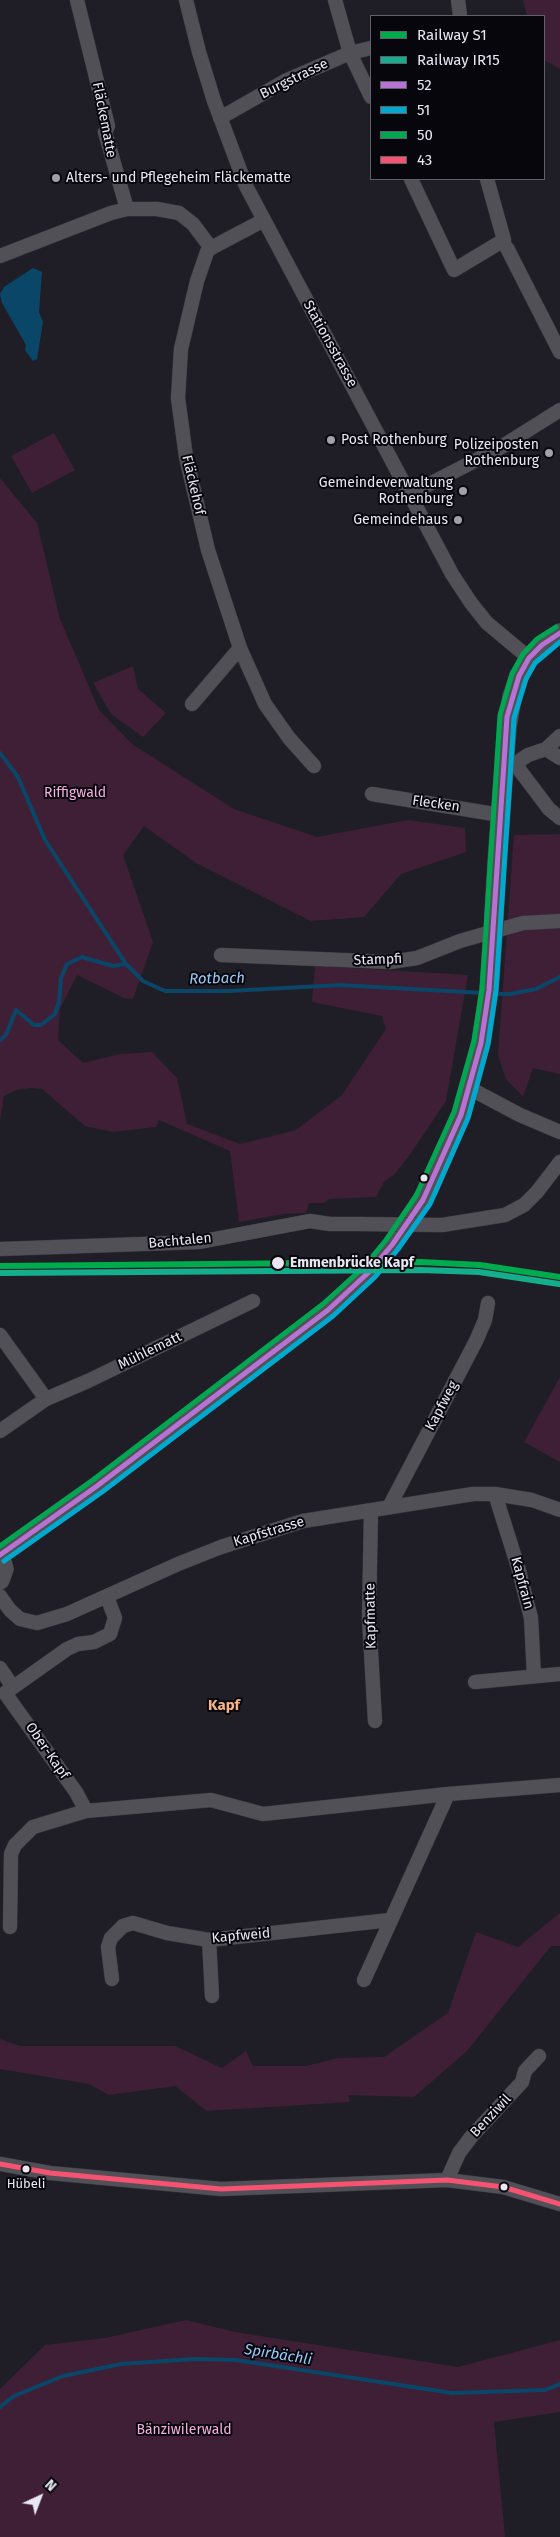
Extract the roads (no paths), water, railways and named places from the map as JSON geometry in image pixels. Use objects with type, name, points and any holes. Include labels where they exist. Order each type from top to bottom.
[{"type":"main road","points":[[0,1580],[4,1569],[0,1555],[328,1310],[362,1279],[392,1245],[423,1200],[461,1115],[481,1043],[488,990],[499,822],[510,763],[512,697],[519,676],[529,658],[542,645],[560,633]]},
{"type":"street","name":"Fläckematte","points":[[77,0],[108,126],[105,132],[126,209]]},
{"type":"street","name":"Stationsstrasse","points":[[186,0],[199,52],[220,118],[246,186],[452,574],[487,623],[529,658]]},
{"type":"street","points":[[335,0],[350,53],[370,94]]},
{"type":"street","points":[[458,0],[460,15]]},
{"type":"street","name":"Burgstrasse","points":[[220,118],[285,81],[350,53],[370,48]]},
{"type":"street","points":[[410,180],[454,270],[506,244]]},
{"type":"street","points":[[487,180],[506,244],[560,352]]},
{"type":"street","points":[[0,256],[126,209],[157,208],[178,213],[193,224],[211,248],[264,220]]},
{"type":"street","name":"Fläckehof","points":[[211,248],[203,260],[196,281],[181,349],[178,398],[186,457],[208,550],[240,648],[265,704],[289,738],[314,766]]},
{"type":"street","points":[[410,494],[498,449],[560,410]]},
{"type":"street","points":[[192,704],[240,648]]},
{"type":"street","points":[[560,736],[546,749],[510,763],[549,809],[560,818]]},
{"type":"street","points":[[546,749],[560,758]]},
{"type":"street","name":"Flecken","points":[[372,794],[499,822]]},
{"type":"street","name":"Stampfi","points":[[221,955],[390,962],[417,958],[460,941],[523,923],[560,921]]},
{"type":"street","points":[[469,1088],[520,1115],[560,1132]]},
{"type":"street","name":"Bachtalen","points":[[0,1249],[199,1242],[310,1221],[330,1224],[442,1224],[505,1215],[530,1198],[560,1162]]},
{"type":"street","name":"Mühlematt","points":[[0,1431],[46,1399],[88,1381],[253,1301]]},
{"type":"street","name":"Kapfweg","points":[[388,1506],[476,1341],[485,1320],[488,1303]]},
{"type":"street","points":[[0,1335],[46,1399]]},
{"type":"street","name":"Kapfstrasse","points":[[0,1596],[10,1610],[20,1619],[37,1623],[67,1614],[178,1564],[303,1521],[461,1495],[495,1494],[532,1500],[560,1510]]},
{"type":"street","name":"Kapfrain","points":[[495,1494],[532,1618],[534,1676]]},
{"type":"street","name":"Kapfmatte","points":[[371,1510],[369,1618],[375,1721]]},
{"type":"street","points":[[6,1692],[67,1649],[78,1644],[94,1642],[110,1634],[115,1618],[107,1597]]},
{"type":"street","name":"Ober-Kapf","points":[[0,1668],[6,1692],[76,1792],[86,1811]]},
{"type":"street","points":[[475,1682],[560,1674]]},
{"type":"street","points":[[10,1927],[5,1854],[33,1827],[86,1811],[206,1800],[263,1814],[448,1794],[560,1785]]},
{"type":"street","points":[[364,1980],[448,1794]]},
{"type":"street","name":"Kapfweid","points":[[112,1979],[108,1947],[111,1938],[123,1926],[133,1923],[142,1924],[168,1933],[208,1940],[390,1920]]},
{"type":"street","points":[[208,1940],[212,1996]]},
{"type":"street","name":"Benziwil","points":[[447,2180],[459,2153],[522,2082],[525,2071],[539,2056]]},
{"type":"street","points":[[0,2164],[50,2173],[221,2188],[447,2180],[503,2187],[560,2204]]},
{"type":"water","points":[[33,268],[42,272],[39,312],[43,322],[37,359],[33,361],[25,350],[26,345],[2,303],[0,294],[4,287]]},
{"type":"waterway","name":"Rotbach","points":[[0,753],[18,777],[45,840],[126,964],[143,981],[165,991],[229,991],[340,985],[483,993]]},
{"type":"waterway","points":[[0,1040],[6,1035],[16,1010],[34,1025],[41,1025],[55,1014],[59,1002],[61,978],[67,964],[82,957],[113,966],[126,964]]},
{"type":"waterway","name":"Rotbach","points":[[495,994],[510,994],[536,989],[560,977]]},
{"type":"waterway","name":"Spirbächli","points":[[0,2407],[14,2396],[63,2376],[121,2364],[194,2359],[236,2360],[452,2393],[545,2390],[560,2384]]},
{"type":"rail line","name":"S1","points":[[0,1266],[421,1262],[480,1265],[560,1277]]},
{"type":"rail line","name":"IR15","points":[[0,1273],[421,1270],[479,1272],[559,1284]]},
{"type":"place","name":"Alters- und Pflegeheim Fläckematte","points":[[56,178]]},
{"type":"place","name":"Post Rothenburg","points":[[331,440]]},
{"type":"place","name":"Polizeiposten Rothenburg","points":[[549,453]]},
{"type":"place","name":"Gemeindeverwaltung Rothenburg","points":[[463,491]]},
{"type":"place","name":"Gemeindehaus","points":[[458,520]]},
{"type":"place","name":"Emmenbrücke Kapf","points":[[278,1263]]},
{"type":"place","name":"Hübeli","points":[[26,2169]]},
{"type":"district","name":"Kapf","points":[[224,1706]]},
{"type":"park label","name":"Riffigwald","points":[[75,793]]},
{"type":"park label","name":"Bänziwilerwald","points":[[184,2430]]}]
